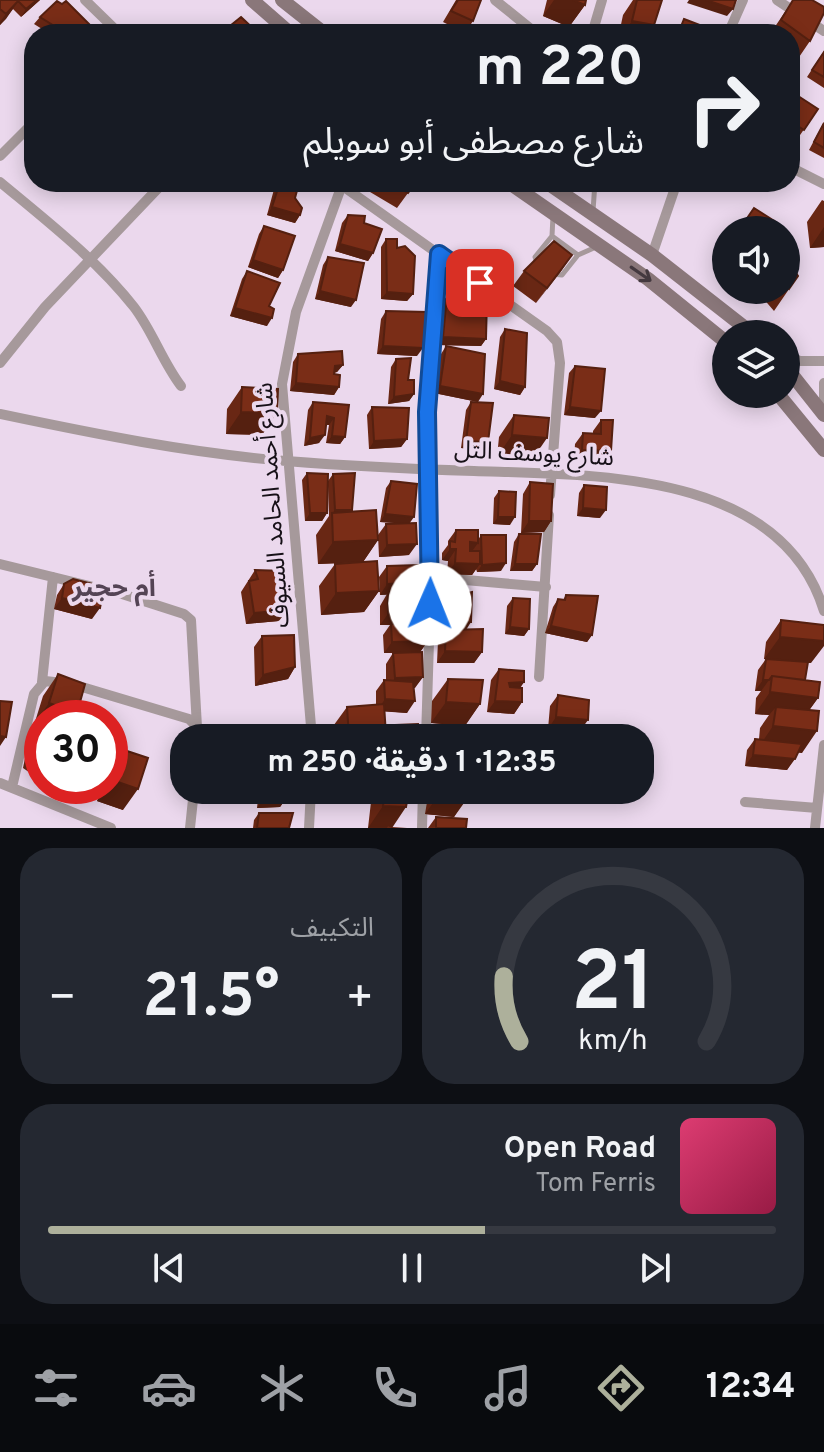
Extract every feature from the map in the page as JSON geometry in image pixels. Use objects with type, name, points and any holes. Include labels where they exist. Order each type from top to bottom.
[{"type":"main road","points":[[252,0],[280,24]]},
{"type":"main road","points":[[282,0],[312,24]]},
{"type":"main road","points":[[523,192],[683,305],[712,330]]},
{"type":"main road","points":[[564,192],[652,255],[732,320]]},
{"type":"main road","points":[[800,385],[824,415]]},
{"type":"main road","points":[[790,408],[824,450]]},
{"type":"street","points":[[85,0],[110,24]]},
{"type":"street","points":[[495,0],[525,24]]},
{"type":"street","points":[[595,24],[602,0]]},
{"type":"street","points":[[732,24],[743,0]]},
{"type":"street","points":[[777,0],[824,31]]},
{"type":"street","points":[[0,156],[24,132]]},
{"type":"street","points":[[800,172],[824,184]]},
{"type":"street","points":[[0,182],[91,259],[148,326],[163,360],[181,386]]},
{"type":"street","points":[[0,363],[45,307],[155,192]]},
{"type":"street","name":"شارع أحمد الحامد السيوف","points":[[311,724],[282,399],[287,344],[338,192]]},
{"type":"street","points":[[353,192],[522,312],[557,342],[560,363],[539,677]]},
{"type":"street","points":[[652,255],[674,192]]},
{"type":"street","points":[[426,724],[431,577],[426,469],[439,254]]},
{"type":"street","points":[[800,361],[824,361]]},
{"type":"street","points":[[824,383],[824,399]]},
{"type":"street","name":"شارع يوسف التل","points":[[0,414],[183,451],[426,469],[551,472],[658,484],[746,516],[790,548],[807,572],[824,611]]},
{"type":"street","points":[[0,564],[178,610],[191,620],[198,724]]},
{"type":"street","points":[[12,787],[34,694],[42,682],[53,577]]},
{"type":"street","points":[[431,577],[546,587]]},
{"type":"street","points":[[42,682],[56,681],[93,689],[189,719],[192,724]]},
{"type":"street","points":[[815,828],[824,745]]},
{"type":"street","points":[[0,783],[111,828]]},
{"type":"street","points":[[745,802],[817,808]]},
{"type":"street","points":[[190,828],[193,804]]},
{"type":"street","points":[[309,828],[310,804]]},
{"type":"street","points":[[422,828],[423,804]]},
{"type":"lane","points":[[594,215],[595,192]]},
{"type":"lane","points":[[551,211],[554,223],[552,236],[535,257],[537,264],[560,276],[578,255],[589,248],[603,247]]},
{"type":"lane","points":[[552,236],[578,255]]},
{"type":"building","points":[[0,0],[19,0],[6,14],[0,9]]},
{"type":"building","points":[[19,0],[37,0],[26,9]]},
{"type":"building","points":[[458,0],[481,0],[473,21],[451,11]]},
{"type":"building","points":[[637,0],[662,0],[654,24],[632,21]]},
{"type":"building","points":[[706,0],[736,0],[733,9]]},
{"type":"building","points":[[793,0],[812,0],[824,7],[810,41],[800,34],[800,24],[787,24],[781,20]]},
{"type":"building","points":[[57,1],[62,4],[66,1],[89,24],[51,24],[40,17]]},
{"type":"building","points":[[241,17],[248,24],[232,24]]},
{"type":"building","points":[[824,52],[824,77],[812,70]]},
{"type":"building","points":[[800,97],[818,109],[804,130],[800,127]]},
{"type":"building","points":[[824,123],[824,148],[814,142]]},
{"type":"building","points":[[277,192],[297,192],[295,198],[302,208],[300,215],[272,207]]},
{"type":"building","points":[[754,208],[767,216],[749,216]]},
{"type":"building","points":[[348,215],[365,216],[364,223],[382,229],[373,253],[340,244]]},
{"type":"building","points":[[264,226],[295,236],[283,270],[253,260]]},
{"type":"building","points":[[386,239],[397,239],[397,248],[405,246],[415,256],[413,294],[387,292]]},
{"type":"building","points":[[554,241],[572,255],[547,288],[524,271]]},
{"type":"building","points":[[328,257],[364,263],[356,300],[320,291]]},
{"type":"building","points":[[247,271],[280,283],[269,306],[274,309],[272,318],[235,308]]},
{"type":"building","points":[[447,296],[487,298],[486,339],[443,337]]},
{"type":"building","points":[[386,311],[427,312],[423,348],[383,346]]},
{"type":"building","points":[[505,329],[527,333],[525,387],[500,381]]},
{"type":"building","points":[[446,346],[485,354],[483,394],[440,386]]},
{"type":"building","points":[[342,351],[343,365],[335,366],[334,374],[340,375],[339,387],[296,383],[298,354]]},
{"type":"building","points":[[411,358],[408,380],[414,380],[414,394],[394,397],[396,359]]},
{"type":"building","points":[[575,366],[605,369],[601,411],[570,407]]},
{"type":"building","points":[[242,387],[278,389],[277,413],[241,412]]},
{"type":"building","points":[[313,402],[349,405],[345,437],[332,436],[334,418],[327,416],[325,435],[310,438]]},
{"type":"building","points":[[471,402],[493,403],[488,442],[466,441]]},
{"type":"building","points":[[372,407],[409,408],[407,439],[374,441]]},
{"type":"building","points":[[514,415],[549,418],[547,438],[512,435]]},
{"type":"building","points":[[601,420],[613,420],[611,451],[582,450],[583,433],[601,434]]},
{"type":"building","points":[[307,473],[328,474],[327,513],[310,513]]},
{"type":"building","points":[[355,473],[352,510],[335,510],[333,474]]},
{"type":"building","points":[[391,481],[417,484],[414,517],[385,514]]},
{"type":"building","points":[[530,482],[553,484],[551,521],[529,521]]},
{"type":"building","points":[[584,485],[607,487],[606,510],[583,508]]},
{"type":"building","points":[[499,491],[516,492],[515,517],[498,517]]},
{"type":"building","points":[[376,510],[378,540],[333,542],[332,513]]},
{"type":"building","points":[[416,523],[417,544],[387,545],[386,524]]},
{"type":"building","points":[[456,530],[478,530],[478,543],[470,542],[470,551],[480,551],[480,564],[455,563],[456,549],[450,549],[450,541],[455,542]]},
{"type":"building","points":[[519,534],[541,534],[537,564],[515,564]]},
{"type":"building","points":[[481,535],[506,535],[506,563],[482,565]]},
{"type":"building","points":[[377,561],[379,591],[336,593],[335,564]]},
{"type":"building","points":[[419,565],[419,582],[387,584],[387,566]]},
{"type":"building","points":[[255,570],[284,571],[287,610],[254,613],[249,581],[258,579]]},
{"type":"building","points":[[73,579],[104,587],[100,608],[62,598],[64,584]]},
{"type":"building","points":[[472,592],[471,622],[449,623],[450,597]]},
{"type":"building","points":[[426,593],[427,612],[388,614],[388,594]]},
{"type":"building","points":[[566,595],[598,596],[592,635],[551,626],[558,599],[565,600]]},
{"type":"building","points":[[513,598],[530,599],[529,629],[510,627]]},
{"type":"building","points":[[781,620],[824,625],[824,641],[780,637]]},
{"type":"building","points":[[427,622],[428,641],[392,642],[391,624]]},
{"type":"building","points":[[483,629],[482,652],[445,651],[446,630]]},
{"type":"building","points":[[294,635],[295,667],[263,675],[262,636]]},
{"type":"building","points":[[422,652],[423,677],[395,678],[393,653]]},
{"type":"building","points":[[766,659],[808,662],[805,680],[772,676],[769,680],[763,680]]},
{"type":"building","points":[[499,669],[524,671],[524,682],[509,683],[510,687],[522,688],[522,702],[495,701]]},
{"type":"building","points":[[58,674],[85,684],[81,700],[50,700]]},
{"type":"building","points":[[772,676],[820,682],[818,698],[770,692]]},
{"type":"building","points":[[448,679],[483,680],[480,704],[446,702]]},
{"type":"building","points":[[384,680],[413,682],[415,701],[385,699]]},
{"type":"building","points":[[558,695],[589,700],[588,720],[556,717]]},
{"type":"building","points":[[0,701],[12,702],[6,737],[0,736]]},
{"type":"building","points":[[384,704],[385,724],[348,724],[347,707]]},
{"type":"building","points":[[776,707],[819,711],[817,731],[773,726]]},
{"type":"building","points":[[755,739],[802,744],[795,759],[753,755]]},
{"type":"building","points":[[128,751],[148,758],[138,789],[128,786]]},
{"type":"building","points":[[383,804],[407,804],[406,807]]},
{"type":"building","points":[[259,813],[293,813],[289,828],[257,828]]},
{"type":"building","points":[[436,817],[467,819],[466,828],[436,828]]},
{"type":"district","name":"أم حجير","points":[[114,589]]},
{"type":"route","points":[[430,604],[427,412],[439,254],[480,283]]}]
